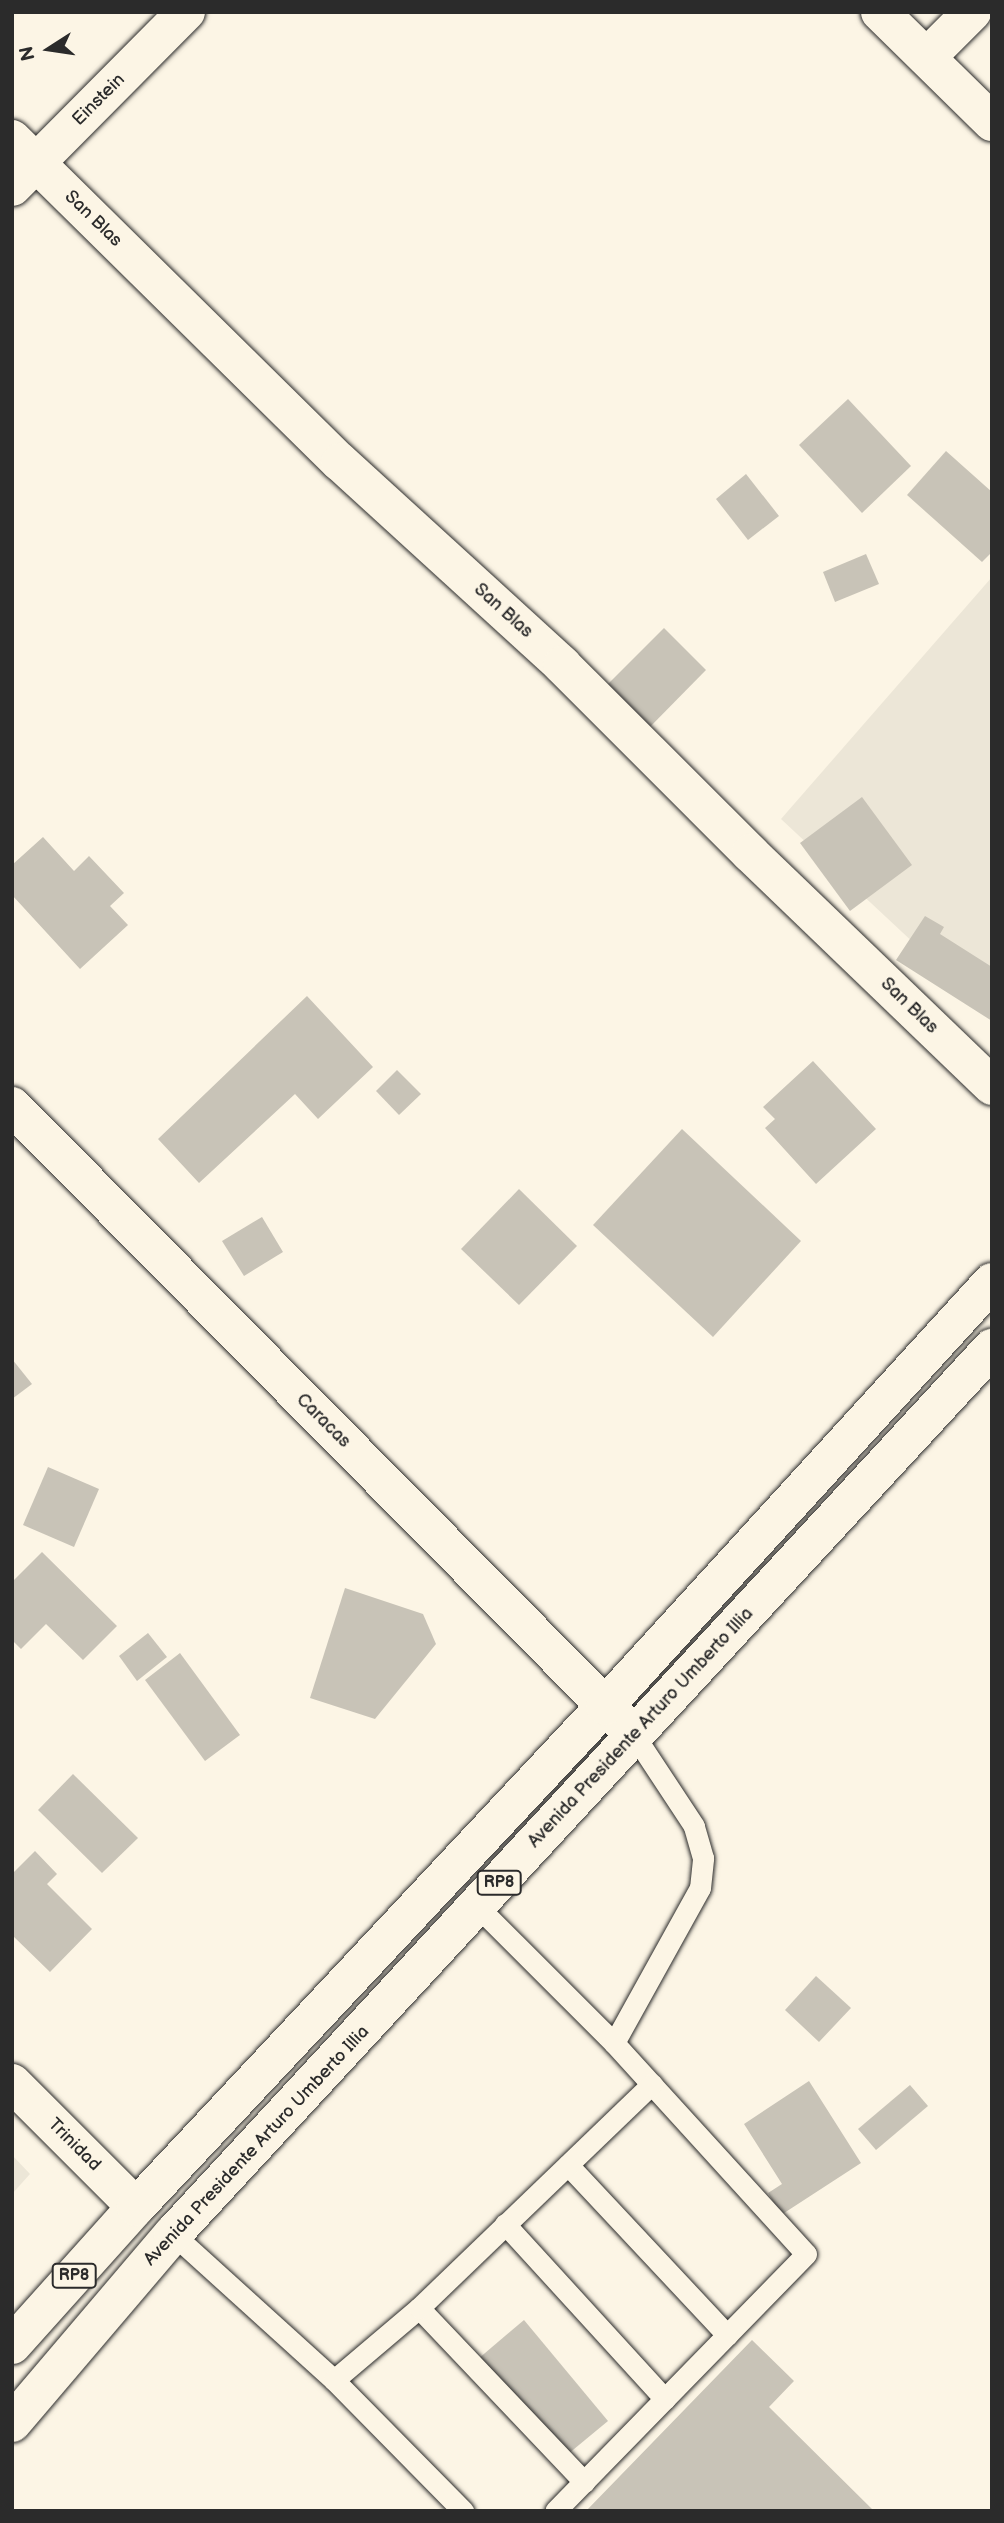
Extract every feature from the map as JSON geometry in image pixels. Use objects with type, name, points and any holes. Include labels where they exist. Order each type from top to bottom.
[{"type":"main road","name":"Einstein","points":[[20,163],[186,12]]},
{"type":"main road","points":[[880,12],[992,122]]},
{"type":"main road","points":[[927,57],[972,12]]},
{"type":"main road","name":"San Blas","points":[[20,163],[562,665],[750,853],[992,1086]]},
{"type":"main road","name":"Caracas","points":[[12,1106],[634,1735]]},
{"type":"main road","name":"RP8","points":[[12,2345],[136,2207],[605,1706],[992,1282]]},
{"type":"main road","name":"Avenida Presidente Arturo Umberto Illia","points":[[12,2423],[173,2234],[992,1348]]},
{"type":"main road","name":"Trinidad","points":[[12,2083],[136,2207]]},
{"type":"lane","points":[[614,2043],[700,1888],[703,1858],[694,1826],[634,1735]]},
{"type":"lane","points":[[478,1907],[614,2043],[806,2254],[555,2511]]},
{"type":"lane","points":[[334,2380],[419,2308],[652,2084]]},
{"type":"lane","points":[[568,2165],[727,2336]]},
{"type":"lane","points":[[505,2224],[665,2399]]},
{"type":"lane","points":[[173,2234],[334,2380],[463,2511]]},
{"type":"lane","points":[[419,2308],[584,2482]]},
{"type":"shaded area","points":[[992,577],[992,1016],[781,819]]},
{"type":"shaded area","points":[[12,2155],[30,2174],[12,2194]]},
{"type":"building","points":[[848,399],[911,466],[862,513],[799,445]]},
{"type":"building","points":[[946,451],[992,492],[992,552],[982,562],[907,495]]},
{"type":"building","points":[[746,474],[779,516],[748,540],[716,499]]},
{"type":"building","points":[[866,554],[879,584],[835,602],[823,572]]},
{"type":"building","points":[[664,628],[706,670],[645,732],[603,689]]},
{"type":"building","points":[[862,797],[912,865],[850,911],[800,843]]},
{"type":"building","points":[[43,837],[74,871],[89,856],[124,893],[110,906],[128,925],[80,969],[12,895],[12,865]]},
{"type":"building","points":[[925,916],[944,927],[940,934],[992,967],[992,1021],[896,960]]},
{"type":"building","points":[[307,996],[373,1067],[318,1119],[295,1094],[199,1183],[158,1139]]},
{"type":"building","points":[[813,1061],[876,1129],[816,1184],[765,1128],[775,1119],[763,1107]]},
{"type":"building","points":[[397,1070],[421,1094],[399,1115],[376,1091]]},
{"type":"building","points":[[682,1129],[801,1241],[713,1337],[593,1225]]},
{"type":"building","points":[[519,1189],[577,1246],[519,1305],[461,1249]]},
{"type":"building","points":[[262,1217],[283,1252],[244,1276],[222,1241]]},
{"type":"building","points":[[12,1359],[32,1384],[12,1399]]},
{"type":"building","points":[[48,1467],[99,1489],[74,1547],[23,1525]]},
{"type":"building","points":[[42,1552],[117,1626],[83,1660],[46,1624],[21,1649],[12,1640],[12,1582]]},
{"type":"building","points":[[345,1588],[423,1614],[436,1644],[375,1719],[310,1698]]},
{"type":"building","points":[[148,1633],[167,1657],[137,1681],[119,1656]]},
{"type":"building","points":[[180,1653],[240,1735],[205,1761],[145,1680]]},
{"type":"building","points":[[73,1774],[138,1838],[102,1873],[38,1810]]},
{"type":"building","points":[[35,1851],[57,1874],[47,1884],[92,1929],[50,1972],[12,1935],[12,1874]]},
{"type":"building","points":[[816,1976],[851,2008],[819,2042],[785,2010]]},
{"type":"building","points":[[809,2081],[861,2163],[781,2215],[768,2193],[782,2184],[744,2124]]},
{"type":"building","points":[[910,2085],[928,2106],[876,2150],[858,2129]]},
{"type":"building","points":[[524,2320],[608,2421],[562,2459],[478,2359]]},
{"type":"building","points":[[752,2340],[794,2381],[769,2407],[874,2511],[586,2511]]}]
